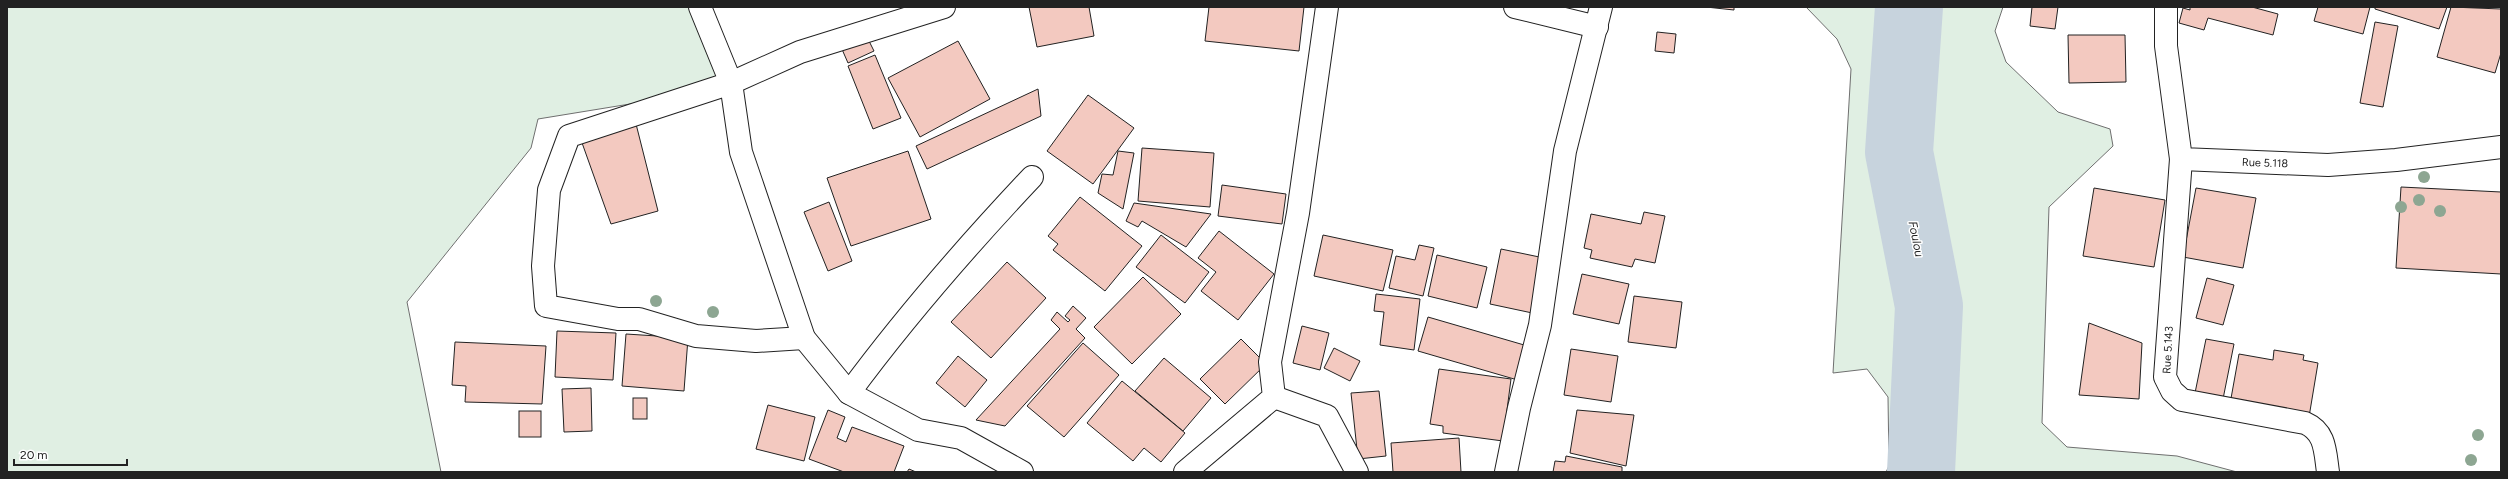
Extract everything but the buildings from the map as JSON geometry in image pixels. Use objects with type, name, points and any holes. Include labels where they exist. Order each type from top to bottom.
[{"type":"street","points":[[700,7],[731,83],[741,152],[804,338],[849,394],[918,430],[961,438],[1022,472]]},
{"type":"street","points":[[804,338],[756,341],[696,336],[639,319],[618,319],[546,306],[542,266],[549,190],[570,136],[731,83],[800,52],[944,7]]},
{"type":"street","points":[[1274,397],[1270,362],[1298,213],[1326,7]]},
{"type":"street","points":[[1506,472],[1519,408],[1540,325],[1565,151],[1599,17],[1515,7]]},
{"type":"street","points":[[2166,7],[2166,46],[2181,160]]},
{"type":"street","name":"Rue 5.118","points":[[2181,160],[2328,165],[2396,160],[2501,147]]},
{"type":"street","name":"Rue 5.143","points":[[2181,160],[2165,377],[2172,391],[2182,400],[2305,423],[2315,427],[2323,440],[2328,472]]},
{"type":"street","points":[[849,394],[884,346],[960,254],[1032,177]]},
{"type":"street","points":[[1184,472],[1274,397]]},
{"type":"street","points":[[1274,397],[1327,416],[1356,472]]},
{"type":"green space","points":[[7,7],[695,7],[722,89],[538,119],[531,148],[407,302],[441,472],[7,472]]},
{"type":"green space","points":[[1806,7],[2003,7],[1995,31],[2006,62],[2058,112],[2110,129],[2113,146],[2049,207],[2042,423],[2067,447],[2177,456],[2237,472],[1886,472],[1889,466],[1888,397],[1867,369],[1833,373],[1851,69],[1837,39]]},
{"type":"waterway","name":"Foulou","points":[[1909,7],[1899,152],[1929,306],[1921,472]]}]
